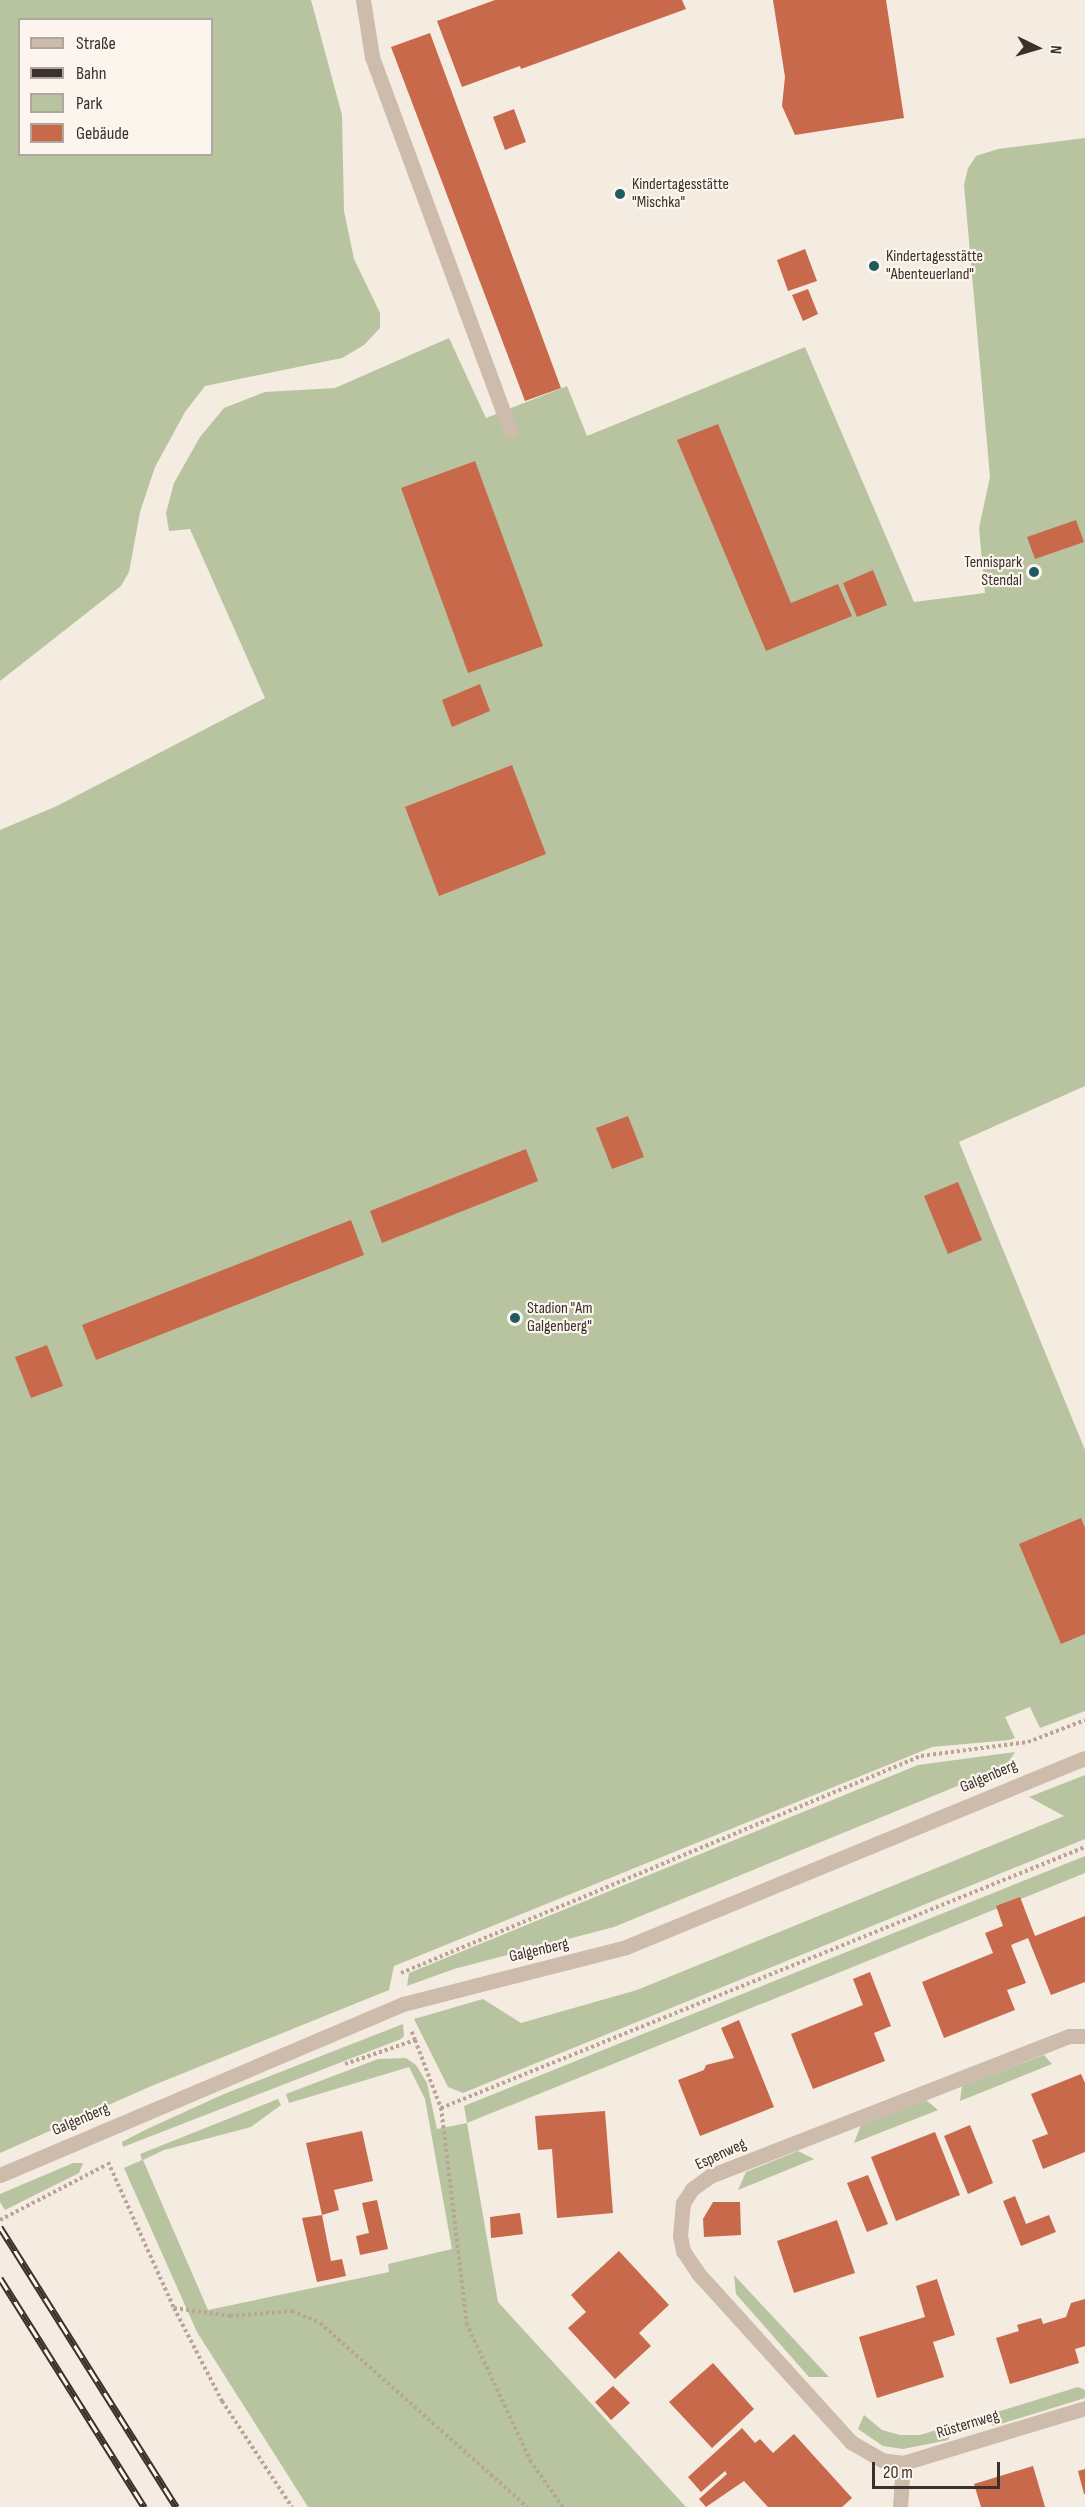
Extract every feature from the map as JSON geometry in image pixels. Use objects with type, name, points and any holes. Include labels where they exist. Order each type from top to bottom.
[{"type":"street","points":[[363,0],[372,57],[510,430]]},
{"type":"street","name":"Galgenberg","points":[[0,2175],[403,2004],[626,1947],[1085,1758]]},
{"type":"street","name":"Espenweg","points":[[903,2463],[882,2460],[851,2442],[698,2273],[683,2251],[680,2236],[683,2203],[692,2189],[710,2176],[1070,2036],[1085,2036]]},
{"type":"street","name":"Rüsternweg","points":[[903,2463],[1085,2408]]},
{"type":"street","points":[[900,2507],[903,2463]]},
{"type":"path","points":[[441,2108],[1085,1847]]},
{"type":"path","points":[[415,2040],[441,2108],[466,2325],[531,2462],[563,2507]]},
{"type":"path","points":[[93,2134],[174,2308],[222,2401],[292,2507]]},
{"type":"path","points":[[174,2308],[230,2316],[292,2311],[320,2322],[527,2507]]},
{"type":"green space","points":[[0,0],[311,0],[342,115],[344,211],[354,259],[380,313],[380,328],[364,345],[342,358],[205,386],[185,412],[155,467],[140,512],[129,572],[121,586],[0,681]]},
{"type":"green space","name":"Stadion \"Am Galgenberg\"","points":[[1085,138],[1085,1086],[959,1142],[1085,1450],[1085,1711],[1040,1728],[1030,1707],[1005,1717],[1015,1738],[932,1747],[394,1966],[389,1990],[149,2087],[0,2153],[0,830],[57,806],[265,698],[190,529],[169,531],[166,513],[174,483],[200,437],[224,408],[265,392],[335,388],[449,338],[486,418],[567,386],[587,436],[805,347],[914,602],[985,593],[979,528],[990,477],[964,185],[968,168],[976,156],[998,149]]},
{"type":"green space","points":[[1015,1752],[1006,1766],[614,1927],[454,1969],[407,1986],[409,1973],[918,1765]]},
{"type":"green space","points":[[1085,1775],[1085,1839],[463,2093],[448,2087],[414,2019],[483,1999],[521,2023],[637,1990],[1064,1816],[1029,1797]]},
{"type":"green space","points":[[1085,1856],[1085,1873],[467,2123],[464,2106]]},
{"type":"green space","points":[[403,2024],[404,2036],[401,2039],[123,2147],[122,2142],[224,2094]]},
{"type":"green space","points":[[1044,2055],[1052,2064],[960,2101],[962,2086]]},
{"type":"green space","points":[[406,2058],[416,2065],[427,2083],[437,2129],[467,2123],[498,2302],[686,2507],[308,2507],[197,2332],[124,2168],[142,2160],[140,2154],[278,2099],[281,2105],[251,2127],[164,2150],[143,2160],[208,2310],[389,2272],[388,2264],[452,2249],[425,2099],[409,2067],[289,2103],[286,2094],[378,2059]]},
{"type":"green space","points":[[926,2100],[938,2110],[854,2143],[861,2125]]},
{"type":"green space","points":[[798,2151],[814,2159],[738,2190],[746,2172]]},
{"type":"green space","points":[[73,2163],[83,2163],[79,2173],[5,2210],[0,2202],[0,2194]]},
{"type":"green space","points":[[734,2275],[829,2377],[809,2377],[736,2294]]},
{"type":"green space","points":[[1078,2387],[1085,2390],[1085,2398],[994,2426],[981,2417]]},
{"type":"green space","points":[[864,2415],[882,2430],[900,2435],[920,2435],[959,2423],[948,2440],[903,2449],[883,2446],[858,2429]]},
{"type":"building","points":[[495,0],[682,0],[686,9],[521,69],[520,66],[462,87],[437,21]]},
{"type":"building","points":[[773,0],[886,0],[904,118],[795,135],[782,106],[785,77]]},
{"type":"building","points":[[430,33],[561,388],[525,401],[391,47]]},
{"type":"building","points":[[514,109],[526,142],[505,150],[493,117]]},
{"type":"building","points":[[805,249],[817,281],[788,291],[777,260]]},
{"type":"building","points":[[808,289],[818,314],[803,321],[792,295]]},
{"type":"building","points":[[718,424],[791,603],[838,584],[852,616],[766,651],[677,440]]},
{"type":"building","points":[[475,461],[543,646],[468,673],[401,488]]},
{"type":"building","points":[[1076,520],[1084,542],[1035,559],[1027,537]]},
{"type":"building","points":[[873,570],[887,605],[857,617],[843,583]]},
{"type":"building","points":[[480,684],[490,711],[452,727],[442,700]]},
{"type":"building","points":[[512,765],[546,854],[439,896],[405,807]]},
{"type":"building","points":[[628,1116],[644,1157],[612,1169],[596,1128]]},
{"type":"building","points":[[526,1149],[538,1181],[382,1243],[370,1211]]},
{"type":"building","points":[[958,1182],[982,1240],[948,1254],[924,1196]]},
{"type":"building","points":[[351,1220],[364,1255],[96,1360],[82,1325]]},
{"type":"building","points":[[47,1345],[63,1386],[31,1398],[15,1357]]},
{"type":"building","points":[[1081,1518],[1085,1528],[1085,1634],[1061,1644],[1019,1544]]},
{"type":"building","points":[[1020,1897],[1035,1936],[1085,1916],[1085,1982],[1051,1995],[1028,1938],[1011,1945],[1026,1983],[1007,1990],[1015,2010],[944,2038],[922,1982],[993,1953],[985,1933],[1003,1926],[996,1906]]},
{"type":"building","points":[[870,1972],[891,2026],[874,2033],[885,2061],[813,2089],[791,2034],[863,2005],[853,1979]]},
{"type":"building","points":[[739,2020],[774,2107],[700,2136],[678,2080],[704,2070],[706,2065],[734,2058],[721,2028]]},
{"type":"building","points":[[1081,2074],[1085,2083],[1085,2152],[1043,2169],[1032,2140],[1048,2134],[1031,2094]]},
{"type":"building","points":[[605,2111],[613,2213],[557,2218],[552,2149],[538,2150],[535,2116]]},
{"type":"building","points":[[970,2125],[993,2183],[968,2194],[944,2136]]},
{"type":"building","points":[[362,2131],[373,2181],[334,2190],[339,2210],[322,2215],[306,2143]]},
{"type":"building","points":[[935,2132],[960,2195],[896,2221],[871,2157]]},
{"type":"building","points":[[868,2175],[888,2224],[867,2232],[847,2183]]},
{"type":"building","points":[[1015,2196],[1026,2224],[1049,2215],[1056,2232],[1021,2246],[1003,2201]]},
{"type":"building","points":[[377,2200],[388,2249],[360,2255],[356,2236],[369,2233],[362,2203]]},
{"type":"building","points":[[713,2202],[740,2202],[741,2235],[704,2237],[703,2219]]},
{"type":"building","points":[[520,2213],[523,2234],[491,2238],[490,2217]]},
{"type":"building","points":[[322,2215],[331,2261],[342,2259],[346,2276],[317,2282],[302,2218]]},
{"type":"building","points":[[837,2220],[855,2273],[794,2293],[777,2241]]},
{"type":"building","points":[[619,2251],[669,2305],[639,2333],[651,2346],[615,2379],[568,2328],[586,2312],[571,2295]]},
{"type":"building","points":[[937,2279],[955,2335],[933,2342],[944,2377],[877,2398],[859,2337],[925,2317],[916,2286]]},
{"type":"building","points":[[1085,2299],[1085,2346],[1075,2349],[1079,2363],[1010,2384],[996,2338],[1019,2331],[1017,2325],[1041,2318],[1043,2324],[1066,2317],[1071,2303]]},
{"type":"building","points":[[713,2363],[754,2409],[712,2448],[669,2402]]},
{"type":"building","points":[[613,2386],[630,2403],[611,2420],[595,2402]]},
{"type":"building","points":[[742,2428],[755,2443],[760,2439],[773,2453],[794,2434],[852,2498],[842,2507],[768,2507],[744,2481],[706,2507],[699,2499],[727,2474],[725,2471],[701,2492],[688,2477]]},
{"type":"building","points":[[1033,2466],[1045,2507],[981,2507],[974,2484]]},
{"type":"building","points":[[1085,2469],[1085,2494],[1084,2494],[1078,2471]]},
{"type":"railway","points":[[0,2227],[176,2507]]},
{"type":"railway","points":[[0,2278],[144,2507]]},
{"type":"place","name":"Kindertagesstätte \"Mischka\"","points":[[620,194]]},
{"type":"place","name":"Kindertagesstätte \"Abenteuerland\"","points":[[874,266]]},
{"type":"place","name":"Tennispark Stendal","points":[[1034,572]]},
{"type":"place","name":"Stadion \"Am Galgenberg\"","points":[[515,1318]]}]
